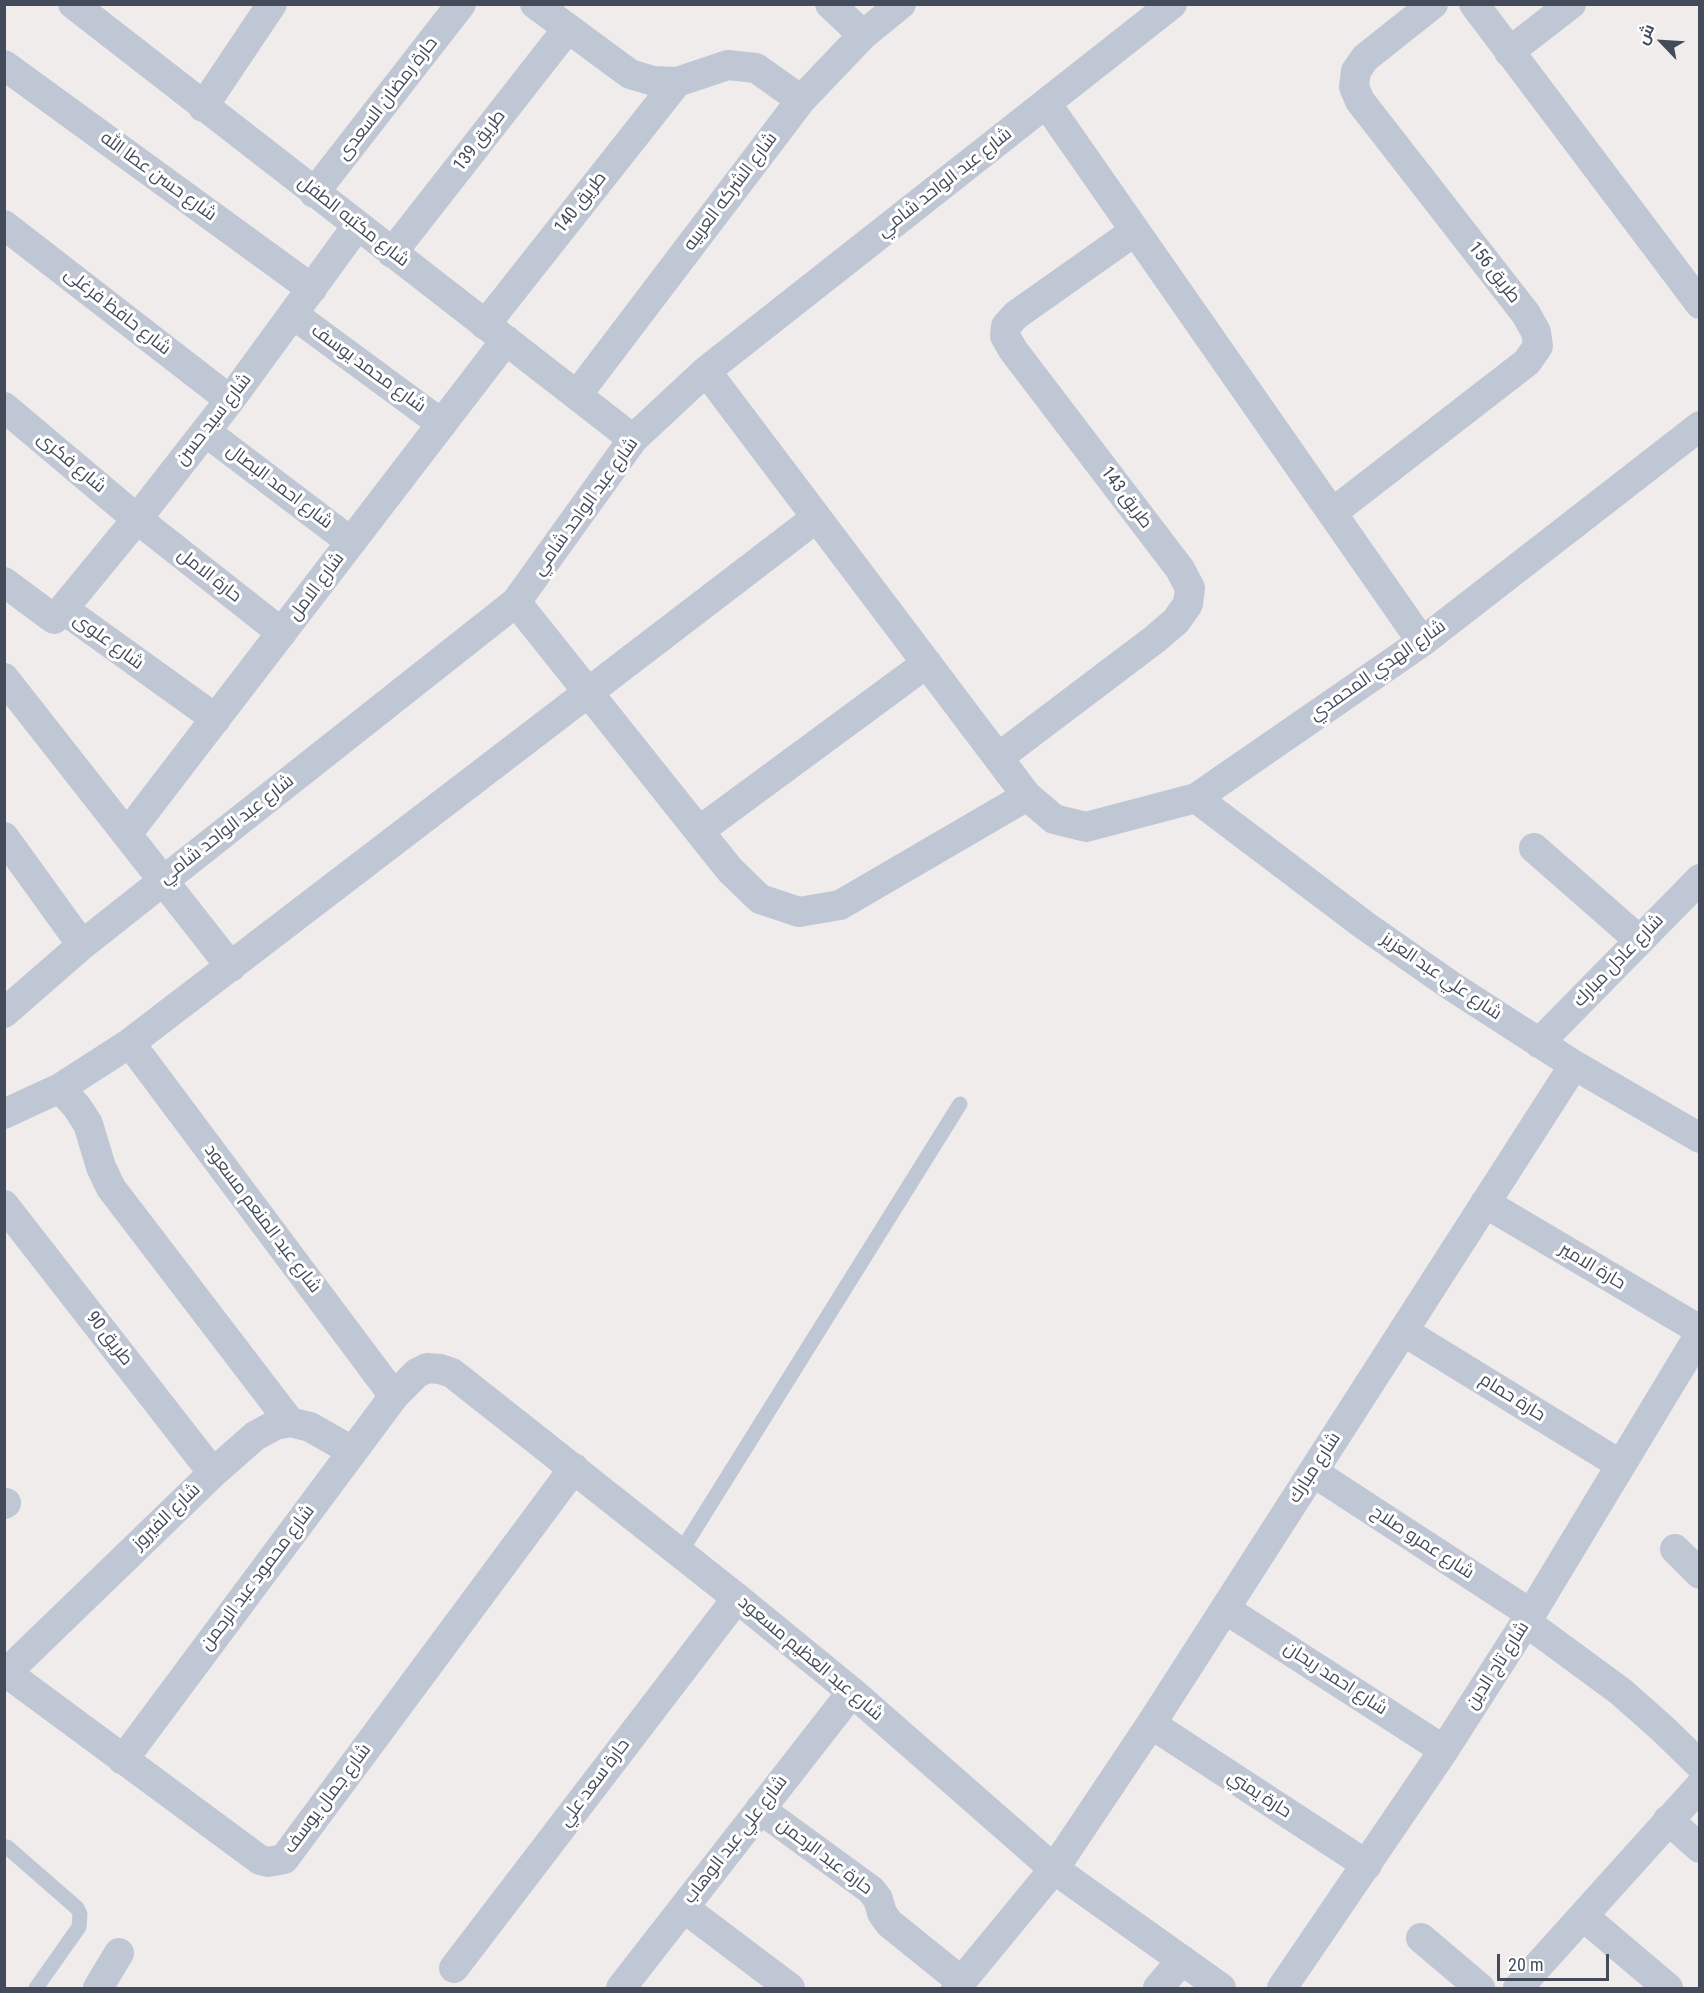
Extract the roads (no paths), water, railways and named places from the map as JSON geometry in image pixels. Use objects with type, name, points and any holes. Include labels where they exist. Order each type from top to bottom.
[{"type":"street","name":"شارع مكتبه الطفل","points":[[73,4],[633,439]]},
{"type":"street","points":[[203,107],[272,4]]},
{"type":"street","name":"حارة رمضان السعدى","points":[[314,193],[461,4]]},
{"type":"street","points":[[535,4],[630,74],[653,81],[676,81],[728,65],[756,68],[801,100]]},
{"type":"street","points":[[830,4],[862,35]]},
{"type":"street","name":"شارع الشركه العربيه","points":[[577,395],[801,100],[862,35],[901,4]]},
{"type":"street","name":"شارع عبد الواحد شامي","points":[[4,1013],[82,945],[516,602],[633,439],[706,371],[1172,4]]},
{"type":"street","name":"طريق 156","points":[[1332,513],[1527,362],[1538,346],[1536,332],[1526,314],[1360,101],[1354,87],[1356,71],[1365,58],[1433,4]]},
{"type":"street","points":[[1474,4],[1700,304]]},
{"type":"street","points":[[1509,52],[1571,4]]},
{"type":"street","name":"طريق 139","points":[[392,253],[568,28]]},
{"type":"street","name":"شارع حسن عطا الله","points":[[4,64],[312,289]]},
{"type":"street","name":"طريق 140","points":[[496,332],[676,81]]},
{"type":"street","points":[[1046,104],[1422,642]]},
{"type":"street","name":"شارع حافظ فرغلى","points":[[4,225],[230,400]]},
{"type":"street","name":"شارع سيد حسن","points":[[63,609],[206,432],[294,315],[357,226]]},
{"type":"street","name":"طريق 143","points":[[999,758],[1155,639],[1176,621],[1188,604],[1190,588],[1180,569],[1013,350],[1005,336],[1006,326],[1016,315],[1135,231]]},
{"type":"street","name":"شارع محمد يوسف","points":[[294,315],[442,424]]},
{"type":"street","name":"شارع الامل","points":[[127,834],[442,424],[496,332]]},
{"type":"street","name":"شارع الهدي المحمدي","points":[[706,371],[1027,796],[1054,819],[1086,827],[1196,798],[1422,642],[1700,426]]},
{"type":"street","name":"شارع فكرى","points":[[4,407],[137,519]]},
{"type":"street","name":"شارع احمد البصال","points":[[206,432],[351,542]]},
{"type":"street","points":[[4,1114],[60,1088],[130,1043],[816,518]]},
{"type":"street","name":"حارة الامل","points":[[137,519],[282,633]]},
{"type":"street","name":"شارع علوى","points":[[4,582],[54,619],[63,609],[216,719]]},
{"type":"street","points":[[516,602],[730,870],[760,899],[799,912],[840,905],[1027,796]]},
{"type":"street","points":[[699,831],[927,663]]},
{"type":"street","points":[[4,678],[231,967]]},
{"type":"street","name":"شارع علي عبد العزيز","points":[[1196,798],[1364,925],[1450,986],[1574,1065],[1700,1138]]},
{"type":"street","points":[[4,837],[82,945]]},
{"type":"street","points":[[1534,848],[1639,940]]},
{"type":"street","name":"شارع عادل مبارك","points":[[1539,1043],[1700,879]]},
{"type":"street","name":"شارع عبد المنعم مسعود","points":[[130,1043],[394,1396]]},
{"type":"street","name":"شارع مبارك","points":[[959,1985],[1054,1869],[1151,1724],[1574,1065]]},
{"type":"street","points":[[60,1088],[88,1124],[101,1167],[111,1188],[290,1422],[310,1427],[352,1451]]},
{"type":"street","name":"حارة الامير","points":[[1485,1203],[1700,1332]]},
{"type":"street","name":"طريق 90","points":[[4,1205],[213,1473]]},
{"type":"street","name":"حارة حمام","points":[[1403,1331],[1621,1466]]},
{"type":"street","name":"شارع تاج الدين","points":[[1282,1989],[1444,1750],[1529,1618],[1700,1332]]},
{"type":"street","name":"شارع عبد العظيم مسعود","points":[[394,1396],[417,1373],[427,1368],[452,1373],[852,1692],[1054,1869],[1221,1989]]},
{"type":"street","name":"شارع محمود عبد الرحمن","points":[[123,1760],[394,1396]]},
{"type":"street","name":"شارع الفيروز","points":[[6,1674],[213,1473],[255,1436],[275,1425],[290,1422]]},
{"type":"street","name":"شارع جمال يوسف","points":[[6,1674],[260,1860],[268,1862],[284,1859],[574,1468]]},
{"type":"street","name":"شارع عمرو صلاح","points":[[1313,1472],[1529,1618],[1620,1691],[1700,1765]]},
{"type":"street","points":[[1675,1549],[1700,1574]]},
{"type":"street","name":"حارة سعد علي","points":[[454,1968],[737,1598]]},
{"type":"street","name":"شارع احمد ريحان","points":[[1225,1609],[1444,1750]]},
{"type":"street","name":"شارع علي عبد الوهاب","points":[[621,1989],[852,1692]]},
{"type":"street","name":"حارة يمني","points":[[1151,1724],[1367,1865]]},
{"type":"street","points":[[1518,1989],[1700,1786]]},
{"type":"street","name":"حارة عبد الرحمن","points":[[760,1809],[871,1890],[879,1899],[882,1913],[889,1923],[959,1985]]},
{"type":"street","points":[[1668,1820],[1700,1848]]},
{"type":"street","points":[[684,1908],[790,1989]]},
{"type":"street","points":[[1583,1916],[1668,1989]]},
{"type":"street","points":[[1421,1938],[1480,1989]]},
{"type":"street","points":[[98,1989],[119,1953]]},
{"type":"street","points":[[1158,1989],[1182,1960]]},
{"type":"lane","points":[[680,1553],[960,1104]]},
{"type":"lane","points":[[7,1847],[77,1908],[80,1914],[75,1932],[36,1989]]}]
